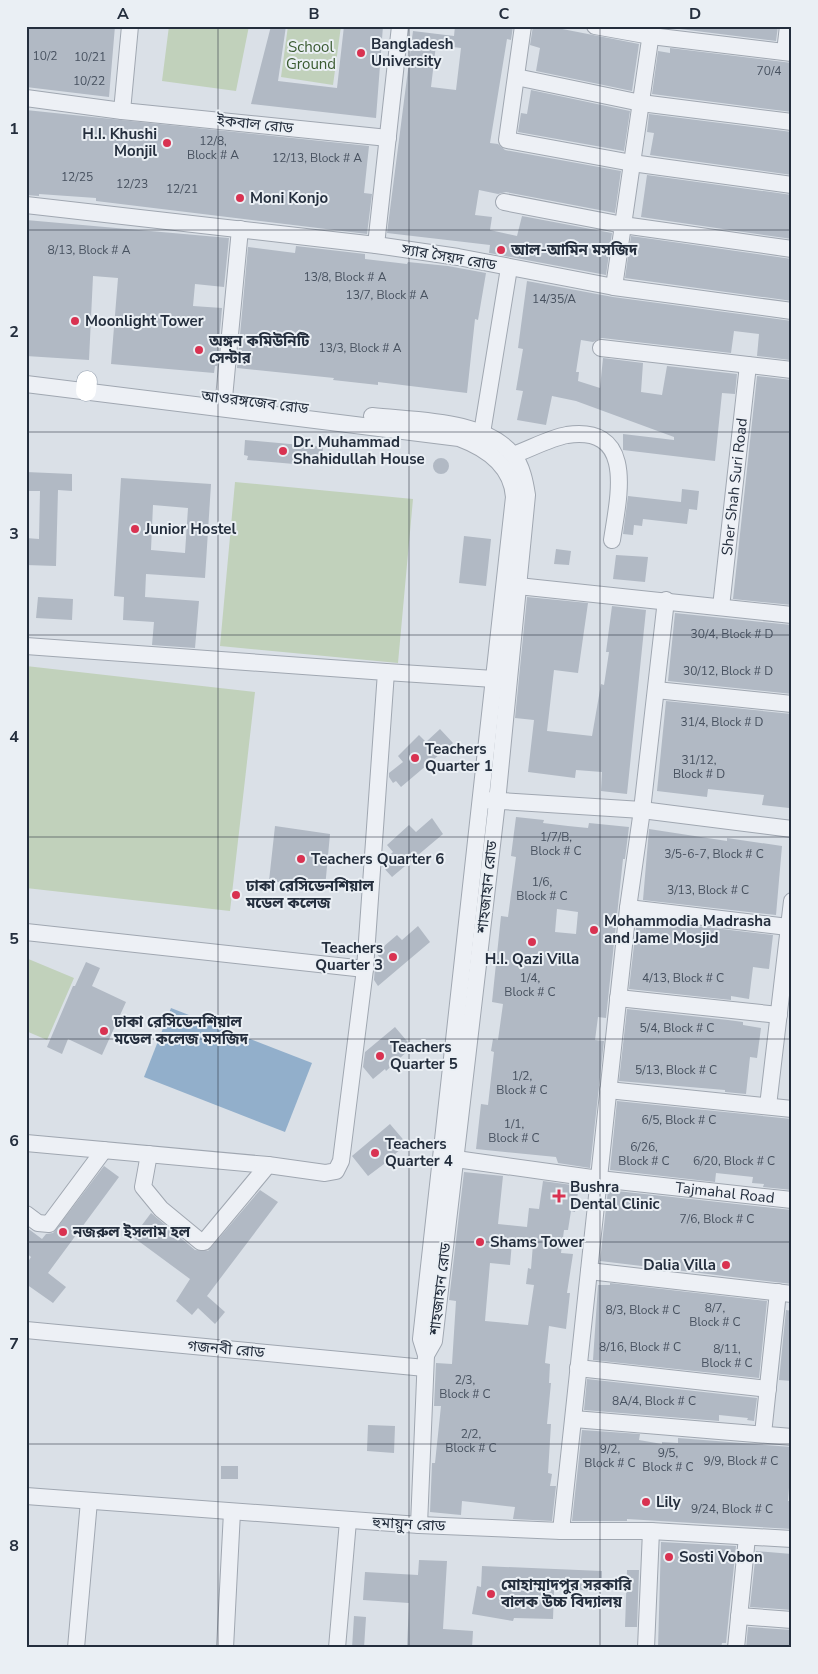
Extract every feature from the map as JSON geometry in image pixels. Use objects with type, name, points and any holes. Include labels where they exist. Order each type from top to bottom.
[{"type":"street","points":[[122,111],[130,26]]},
{"type":"street","points":[[376,245],[400,26]]},
{"type":"street","points":[[523,26],[507,140],[632,162],[792,184]]},
{"type":"street","points":[[595,26],[651,31],[789,53],[788,26]]},
{"type":"street","points":[[614,287],[651,31]]},
{"type":"street","points":[[516,77],[641,103],[792,122]]},
{"type":"street","name":"ইকবাল রোড","points":[[26,98],[122,111],[388,138]]},
{"type":"street","points":[[504,202],[623,225],[792,249]]},
{"type":"street","name":"স্যার সৈয়দ রোড","points":[[26,205],[376,245],[458,256],[509,268],[480,439]]},
{"type":"street","points":[[224,398],[240,229]]},
{"type":"street","points":[[509,268],[614,287],[792,311]]},
{"type":"street","points":[[602,348],[792,370]]},
{"type":"street","name":"Sher Shah Suri Road","points":[[721,607],[748,365]]},
{"type":"street","name":"আওরঙ্গজেব রোড","points":[[26,372],[87,386],[458,438],[480,439]]},
{"type":"street","name":"আওরঙ্গজেব রোড","points":[[26,384],[87,386],[224,398],[462,426],[480,439]]},
{"type":"street","points":[[480,439],[513,455],[567,435],[597,436],[613,450],[620,479],[612,540]]},
{"type":"street","name":"শাহজাহান রোড","points":[[426,1361],[434,1341],[456,1159],[489,801],[494,679],[514,497],[514,484],[502,463],[480,439]]},
{"type":"street","name":"শাহজাহান রোড","points":[[426,1361],[421,1339],[518,586],[527,495],[521,470],[513,455]]},
{"type":"street","points":[[518,586],[666,600],[792,615]]},
{"type":"street","points":[[561,1530],[628,908],[642,810],[666,600]]},
{"type":"street","points":[[26,646],[494,679]]},
{"type":"street","points":[[26,1143],[268,1165],[325,1173],[336,1171],[341,1161],[366,969],[386,672]]},
{"type":"street","points":[[656,690],[792,704]]},
{"type":"street","points":[[489,801],[642,810],[792,829]]},
{"type":"street","points":[[768,1106],[792,900]]},
{"type":"street","points":[[628,908],[788,927]]},
{"type":"street","points":[[26,932],[366,969]]},
{"type":"street","points":[[618,998],[779,1015]]},
{"type":"street","points":[[608,1090],[792,1109]]},
{"type":"street","points":[[26,1214],[38,1222],[49,1224],[104,1150]]},
{"type":"street","points":[[149,1154],[143,1187],[161,1209],[201,1242],[204,1242],[268,1165]]},
{"type":"street","name":"Tajmahal Road","points":[[456,1159],[599,1179],[792,1200]]},
{"type":"street","points":[[589,1271],[785,1293],[768,1389],[763,1434]]},
{"type":"street","name":"গজনবী রোড","points":[[26,1330],[426,1361]]},
{"type":"street","points":[[419,1525],[426,1361]]},
{"type":"street","points":[[578,1368],[768,1389]]},
{"type":"street","points":[[574,1419],[792,1437]]},
{"type":"street","name":"হুমায়ুন রোড","points":[[26,1496],[419,1525],[651,1531],[792,1539]]},
{"type":"street","points":[[76,1648],[88,1501]]},
{"type":"street","points":[[225,1648],[232,1512]]},
{"type":"street","points":[[337,1648],[348,1521]]},
{"type":"street","points":[[646,1648],[651,1531]]},
{"type":"street","points":[[736,1648],[747,1537]]},
{"type":"street","points":[[739,1616],[792,1620]]},
{"type":"green space","points":[[169,26],[249,26],[236,91],[162,81]]},
{"type":"green space","name":"School Ground","points":[[288,26],[341,26],[333,85],[281,77]]},
{"type":"green space","points":[[235,482],[413,499],[398,663],[220,646]]},
{"type":"green space","points":[[26,666],[255,692],[230,911],[26,888]]},
{"type":"green space","points":[[26,958],[74,978],[47,1040],[26,1031]]},
{"type":"water","points":[[171,1008],[312,1063],[285,1132],[144,1077]]},
{"type":"building","points":[[26,26],[115,26],[109,97],[26,87]]},
{"type":"building","name":"Bangladesh University","points":[[271,26],[286,26],[278,81],[337,88],[344,26],[383,26],[376,118],[251,104]]},
{"type":"building","points":[[455,26],[513,26],[511,40],[507,39],[490,143],[498,144],[505,150],[621,171],[615,213],[506,192],[498,194],[479,190],[475,215],[492,217],[490,230],[517,236],[522,216],[612,233],[606,275],[489,253],[490,245],[387,233],[413,31],[454,36]],"holes":[[[436,45],[461,48],[456,90],[431,87]]]},
{"type":"building","points":[[533,26],[547,26],[639,44],[632,91],[536,71],[540,48],[530,45]]},
{"type":"building","points":[[672,26],[778,26],[776,41],[672,28]]},
{"type":"building","points":[[670,48],[792,63],[792,112],[652,94],[658,51],[670,53]]},
{"type":"building","points":[[531,90],[630,111],[624,151],[518,132],[521,113],[527,114]]},
{"type":"building","points":[[26,110],[369,146],[364,193],[372,194],[367,234],[96,201],[96,198],[39,194],[39,196],[26,195]]},
{"type":"building","points":[[649,114],[792,132],[792,175],[650,155],[654,133],[647,132]]},
{"type":"building","points":[[647,175],[792,195],[790,217],[792,217],[792,239],[641,217]]},
{"type":"building","points":[[26,220],[229,238],[224,287],[195,284],[193,306],[222,308],[217,366],[215,366],[214,373],[111,364],[118,278],[93,276],[89,360],[26,356]]},
{"type":"building","points":[[631,236],[792,259],[792,301],[625,278]]},
{"type":"building","points":[[296,246],[365,254],[365,259],[448,266],[486,273],[478,320],[475,319],[467,393],[378,382],[378,385],[333,380],[334,378],[237,368],[248,247],[295,253]]},
{"type":"building","points":[[527,281],[613,297],[792,321],[790,360],[757,356],[759,334],[734,331],[731,353],[602,338],[593,342],[581,340],[576,372],[579,372],[578,381],[600,388],[603,358],[643,363],[641,392],[662,395],[667,366],[737,374],[735,394],[722,393],[715,461],[623,450],[623,434],[674,440],[674,437],[576,401],[552,396],[546,425],[517,420],[523,391],[516,390],[523,349],[518,348]]},
{"type":"building","points":[[757,376],[792,380],[792,605],[733,599]]},
{"type":"building","name":"Dr. Muhammad Shahidullah House","points":[[245,440],[323,447],[322,462],[318,462],[317,466],[247,460],[248,456],[244,455]]},
{"type":"building","points":[[438,458],[444,458],[449,463],[447,472],[438,474],[433,469],[433,463]]},
{"type":"building","points":[[26,472],[72,474],[72,491],[58,490],[56,566],[26,565],[26,538],[39,539],[40,491],[26,491]]},
{"type":"building","name":"Junior Hostel","points":[[121,478],[211,484],[205,578],[146,574],[145,597],[199,601],[195,648],[152,645],[154,622],[123,620],[124,597],[114,596]],"holes":[[[153,505],[188,508],[185,553],[151,550]]]},
{"type":"building","points":[[682,489],[699,491],[697,510],[689,509],[687,524],[643,519],[642,526],[634,525],[633,535],[623,534],[628,496],[681,502]]},
{"type":"building","points":[[464,536],[491,539],[486,586],[459,583]]},
{"type":"building","points":[[556,549],[571,551],[569,565],[554,564]]},
{"type":"building","points":[[616,555],[648,557],[645,582],[613,579]]},
{"type":"building","points":[[38,597],[73,599],[72,620],[36,618]]},
{"type":"building","points":[[527,597],[588,603],[578,673],[554,670],[547,731],[592,736],[601,684],[604,685],[609,652],[606,652],[612,606],[646,610],[627,794],[601,791],[602,772],[576,770],[575,778],[528,772],[534,720],[515,718]]},
{"type":"building","points":[[675,613],[792,625],[792,694],[668,681]]},
{"type":"building","points":[[666,701],[792,714],[792,788],[789,808],[762,805],[764,795],[708,789],[707,797],[657,791]]},
{"type":"building","name":"Teachers Quarter 1","points":[[440,729],[453,743],[401,787],[396,781],[393,783],[389,773],[403,762],[398,756],[419,735],[426,742]]},
{"type":"building","points":[[516,817],[544,820],[543,823],[588,828],[589,823],[629,827],[625,859],[623,859],[606,1018],[598,1017],[595,1040],[604,1041],[590,1168],[558,1163],[556,1157],[476,1149],[481,1104],[488,1105],[494,1052],[491,1051],[493,1039],[498,1040],[503,1004],[492,1002],[501,916],[508,917],[516,857],[511,856]],"holes":[[[557,909],[578,912],[576,934],[555,932]]]},
{"type":"building","points":[[432,818],[443,834],[392,877],[382,866],[383,861],[393,852],[387,845],[409,825],[416,832]]},
{"type":"building","name":"Teachers Quarter 6","points":[[275,826],[330,834],[325,888],[269,881]]},
{"type":"building","points":[[649,829],[727,841],[727,838],[782,846],[776,915],[643,900]]},
{"type":"building","points":[[637,919],[773,935],[769,969],[753,967],[749,999],[731,996],[731,1000],[629,989]]},
{"type":"building","name":"Teachers Quarter 3","points":[[418,926],[430,942],[378,986],[374,980],[375,966],[382,960],[376,953],[397,935],[402,940]]},
{"type":"building","points":[[86,962],[100,968],[92,986],[126,1002],[102,1055],[68,1039],[62,1054],[47,1047],[73,986],[75,986]]},
{"type":"building","points":[[627,1009],[743,1022],[743,1025],[761,1028],[757,1058],[750,1057],[746,1094],[725,1092],[725,1090],[619,1081]]},
{"type":"building","name":"Teachers Quarter 5","points":[[395,1027],[412,1047],[386,1071],[385,1069],[373,1079],[363,1067],[365,1052]]},
{"type":"building","points":[[617,1101],[792,1119],[792,1190],[763,1187],[764,1184],[752,1183],[753,1177],[716,1173],[715,1182],[610,1170]]},
{"type":"building","name":"Teachers Quarter 4","points":[[390,1124],[407,1144],[396,1155],[368,1176],[352,1156]]},
{"type":"building","name":"নজরুল ইসলাম হল","points":[[104,1166],[119,1177],[48,1273],[66,1287],[53,1303],[26,1284],[26,1265],[31,1257],[26,1253],[26,1227],[42,1239],[46,1234],[53,1233]]},
{"type":"building","points":[[464,1172],[503,1176],[498,1224],[527,1227],[529,1208],[539,1209],[543,1181],[579,1186],[575,1212],[571,1211],[568,1230],[564,1230],[561,1253],[573,1254],[567,1293],[570,1293],[566,1329],[549,1326],[545,1363],[550,1364],[549,1383],[551,1383],[547,1424],[551,1424],[548,1473],[552,1474],[550,1486],[556,1486],[552,1521],[513,1519],[515,1507],[462,1501],[461,1515],[430,1512],[432,1463],[435,1463],[441,1406],[434,1406],[436,1363],[452,1364],[456,1301],[449,1300]],"holes":[[[512,1242],[533,1244],[531,1269],[528,1268],[526,1284],[534,1285],[528,1325],[485,1321],[490,1263],[510,1265]]]},
{"type":"building","points":[[260,1190],[278,1202],[207,1296],[225,1312],[215,1324],[198,1308],[192,1315],[176,1301],[190,1279],[133,1237],[151,1213],[195,1250],[208,1251]]},
{"type":"building","points":[[608,1190],[792,1210],[792,1284],[600,1261]]},
{"type":"building","points":[[610,1283],[767,1301],[759,1378],[593,1360],[598,1285],[610,1285]]},
{"type":"building","points":[[786,1310],[792,1311],[792,1381],[779,1380]]},
{"type":"building","points":[[587,1379],[757,1398],[754,1421],[747,1420],[748,1418],[719,1415],[719,1421],[584,1410]]},
{"type":"building","points":[[368,1425],[395,1426],[394,1453],[367,1451]]},
{"type":"building","points":[[582,1430],[640,1434],[639,1440],[662,1444],[662,1442],[678,1443],[678,1438],[792,1447],[788,1501],[792,1501],[792,1529],[627,1519],[627,1521],[572,1521]]},
{"type":"building","points":[[221,1466],[238,1466],[238,1479],[221,1479]]},
{"type":"building","points":[[661,1542],[736,1546],[726,1643],[722,1643],[721,1648],[658,1648]]},
{"type":"building","points":[[756,1551],[792,1554],[792,1610],[750,1607]]},
{"type":"building","points":[[419,1560],[447,1561],[443,1629],[473,1631],[472,1648],[407,1648],[409,1603],[363,1600],[365,1572],[418,1575]]},
{"type":"building","points":[[482,1566],[602,1571],[602,1591],[554,1589],[553,1619],[514,1618],[513,1621],[472,1614],[477,1586],[481,1587]]},
{"type":"building","points":[[627,1570],[639,1570],[637,1627],[625,1627]]},
{"type":"building","points":[[354,1616],[366,1617],[364,1648],[352,1648]]},
{"type":"building","points":[[748,1627],[792,1630],[791,1648],[746,1648]]},
{"type":"place","name":"Bangladesh University","points":[[361,53]]},
{"type":"place","name":"H.I. Khushi Monjil","points":[[167,143]]},
{"type":"place","name":"Moni Konjo","points":[[240,198]]},
{"type":"place","name":"আল-আমিন মসজিদ","points":[[501,250]]},
{"type":"place","name":"Moonlight Tower","points":[[75,321]]},
{"type":"place","name":"অঙ্গন কমিউনিটি সেন্টার","points":[[199,350]]},
{"type":"place","name":"Dr. Muhammad Shahidullah House","points":[[283,451]]},
{"type":"place","name":"Junior Hostel","points":[[135,529]]},
{"type":"place","name":"Teachers Quarter 1","points":[[415,758]]},
{"type":"place","name":"Teachers Quarter 6","points":[[301,859]]},
{"type":"place","name":"ঢাকা রেসিডেনশিয়াল মডেল কলেজ","points":[[236,895]]},
{"type":"place","name":"Mohammodia Madrasha and Jame Mosjid","points":[[594,930]]},
{"type":"place","name":"H.I. Qazi Villa","points":[[532,942]]},
{"type":"place","name":"Teachers Quarter 3","points":[[393,957]]},
{"type":"place","name":"ঢাকা রেসিডেনশিয়াল মডেল কলেজ মসজিদ","points":[[104,1031]]},
{"type":"place","name":"Teachers Quarter 5","points":[[380,1056]]},
{"type":"place","name":"Teachers Quarter 4","points":[[375,1153]]},
{"type":"place","name":"Bushra Dental Clinic","points":[[559,1196]]},
{"type":"place","name":"নজরুল ইসলাম হল","points":[[63,1232]]},
{"type":"place","name":"Shams Tower","points":[[480,1242]]},
{"type":"place","name":"Dalia Villa","points":[[726,1265]]},
{"type":"place","name":"Lily","points":[[646,1502]]},
{"type":"place","name":"Sosti Vobon","points":[[669,1557]]},
{"type":"place","name":"মোহাম্মাদপুর সরকারি বালক উচ্চ বিদ্যালয়","points":[[491,1594]]}]
